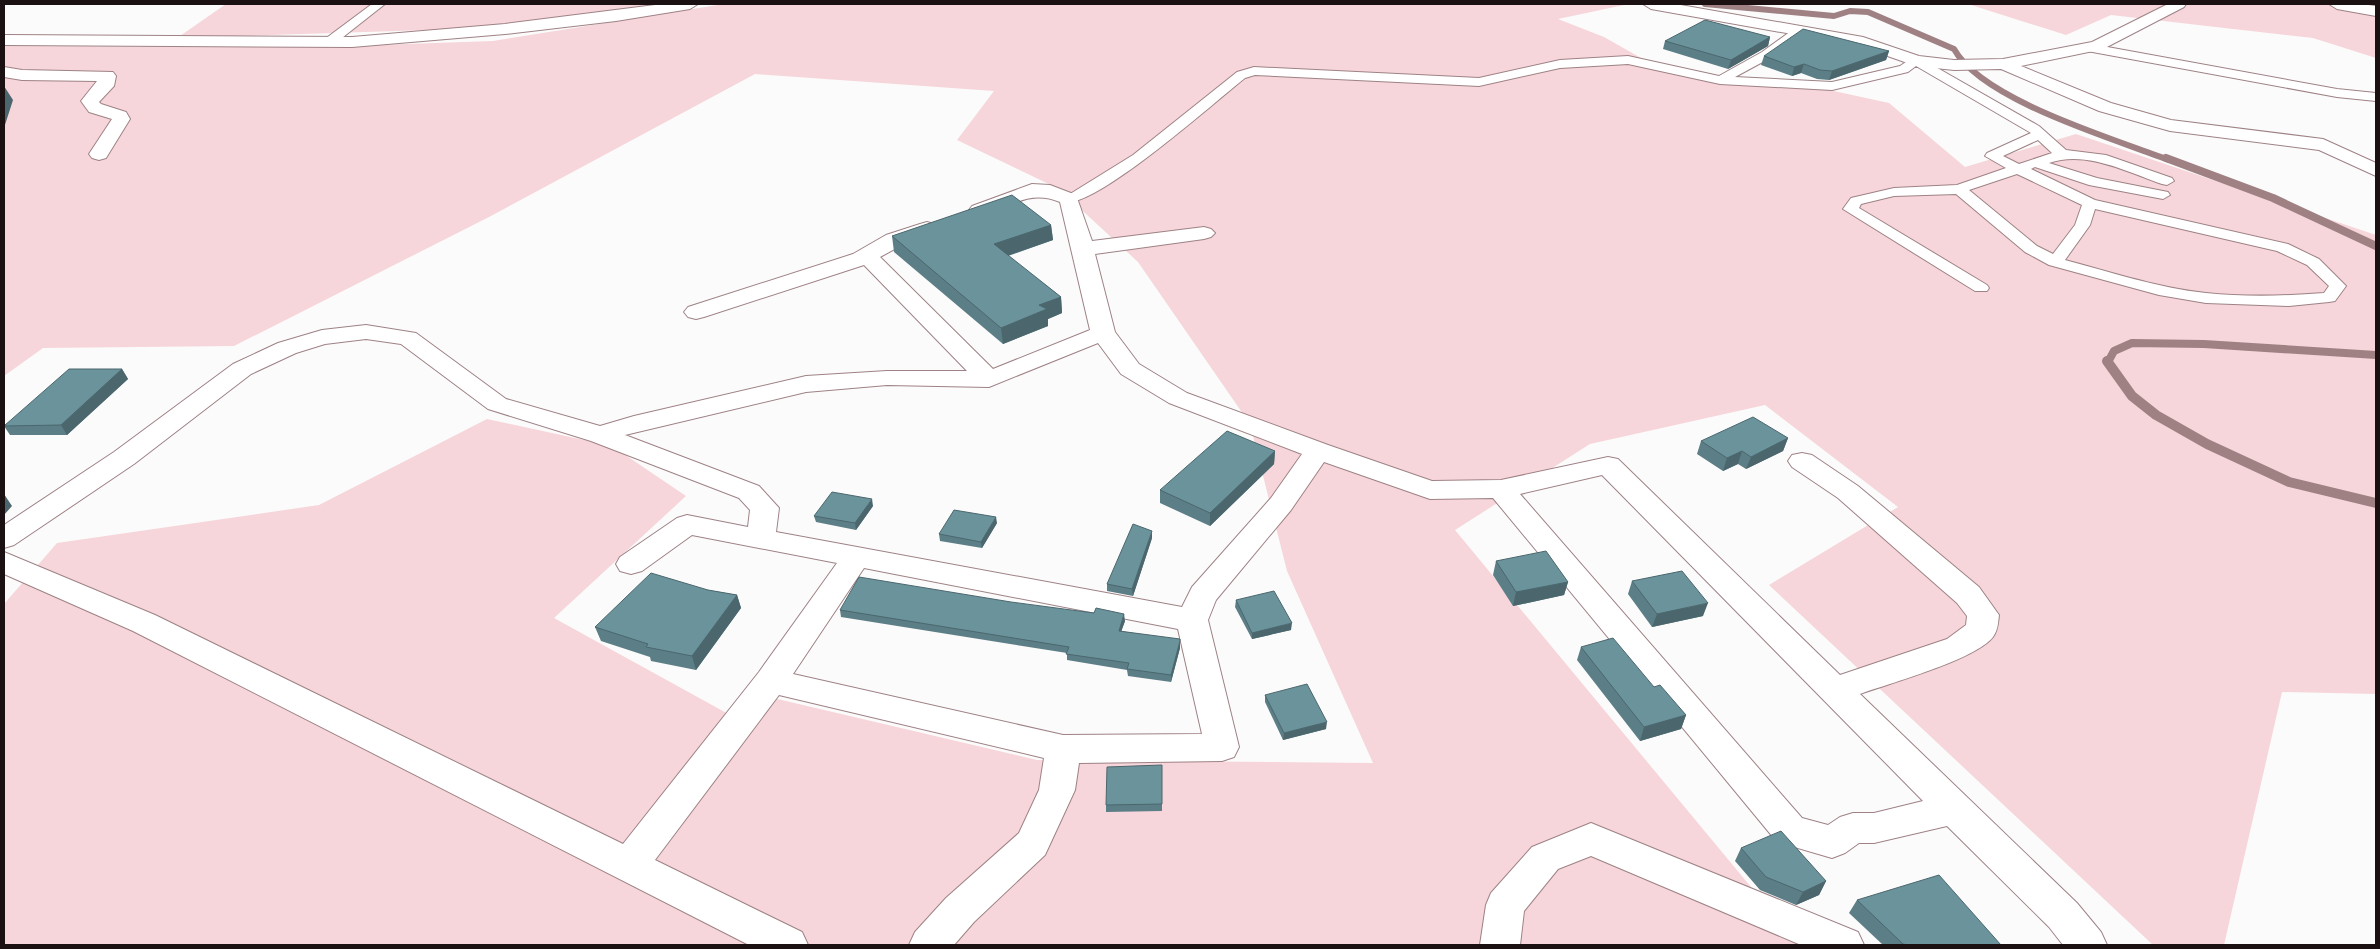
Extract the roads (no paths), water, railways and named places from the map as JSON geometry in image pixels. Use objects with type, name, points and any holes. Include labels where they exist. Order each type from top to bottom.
[{"type":"street","points":[[4,40],[329,42],[437,36],[506,29],[616,16],[690,4]]},
{"type":"street","points":[[1651,4],[1863,42],[1916,61],[1954,65],[2003,64],[2091,48],[2179,4]]},
{"type":"street","points":[[2337,4],[2376,11]]},
{"type":"street","points":[[2003,64],[2105,107],[2170,125],[2323,146],[2376,170]]},
{"type":"street","points":[[4,72],[22,75],[106,76],[105,86],[90,101],[95,108],[120,116],[121,119],[99,154]]},
{"type":"street","points":[[696,312],[867,256],[894,240],[1032,190],[1050,190],[1069,199],[1084,250],[1103,333],[1130,369],[1178,398],[1318,451],[1430,490],[1501,489],[1608,465],[2063,915],[2087,945]]},
{"type":"street","points":[[1084,250],[1204,234]]},
{"type":"street","points":[[867,256],[989,379]]},
{"type":"street","points":[[4,538],[124,458],[242,369],[287,348],[322,337],[366,332],[408,338],[498,404],[600,435],[749,492],[766,508],[760,539]]},
{"type":"street","points":[[600,435],[634,424],[806,384],[887,378],[989,379],[1103,333]]},
{"type":"street","points":[[770,682],[1063,749],[1222,747],[1192,620],[1203,595],[1281,504],[1318,451]]},
{"type":"street","points":[[1802,461],[1848,492],[1968,595],[1983,615],[1981,630],[1958,647],[1835,690]]},
{"type":"street","points":[[1501,489],[1790,831],[1832,842],[1853,828],[1874,828],[1954,809]]},
{"type":"street","points":[[631,564],[687,525],[1192,620]]},
{"type":"street","points":[[629,865],[770,682],[856,558]]},
{"type":"street","points":[[4,562],[144,623],[788,945]]},
{"type":"street","points":[[929,945],[960,910],[1032,844],[1057,790],[1063,749]]},
{"type":"street","points":[[1500,945],[1506,905],[1545,858],[1592,840],[1844,945]]},
{"type":"lane","points":[[329,42],[380,4]]},
{"type":"lane","points":[[1720,80],[1766,55],[1798,29]]},
{"type":"lane","points":[[2091,48],[2337,93],[2376,97]]},
{"type":"lane","points":[[1069,199],[1092,188],[1152,149],[1241,75],[1254,71],[1479,82],[1560,64],[1628,60],[1720,80],[1832,86],[1904,69],[1916,61],[2003,110],[2040,134],[2062,154]]},
{"type":"lane","points":[[1959,189],[2031,249],[2055,262],[2159,290],[2206,298],[2289,301],[2329,297],[2338,286],[2312,262],[2282,247],[2090,203],[1992,156],[2040,134]]},
{"type":"lane","points":[[1981,288],[1850,209],[1856,201],[1894,192],[1959,189],[2062,154],[2101,158],[2167,180]]},
{"type":"lane","points":[[2036,163],[2094,182],[2163,196]]},
{"type":"lane","points":[[2055,262],[2082,225],[2090,203]]},
{"type":"waterway","points":[[1705,4],[1834,16],[1850,11],[1868,12],[1954,49],[1969,68],[1992,85],[2020,101],[2051,116],[2169,160]]},
{"type":"waterway","points":[[2166,158],[2273,198],[2376,246]]},
{"type":"waterway","points":[[2108,362],[2114,351],[2132,343],[2204,344],[2376,355]]},
{"type":"waterway","points":[[2107,361],[2132,396],[2156,415],[2207,444],[2289,482],[2376,503]]}]
